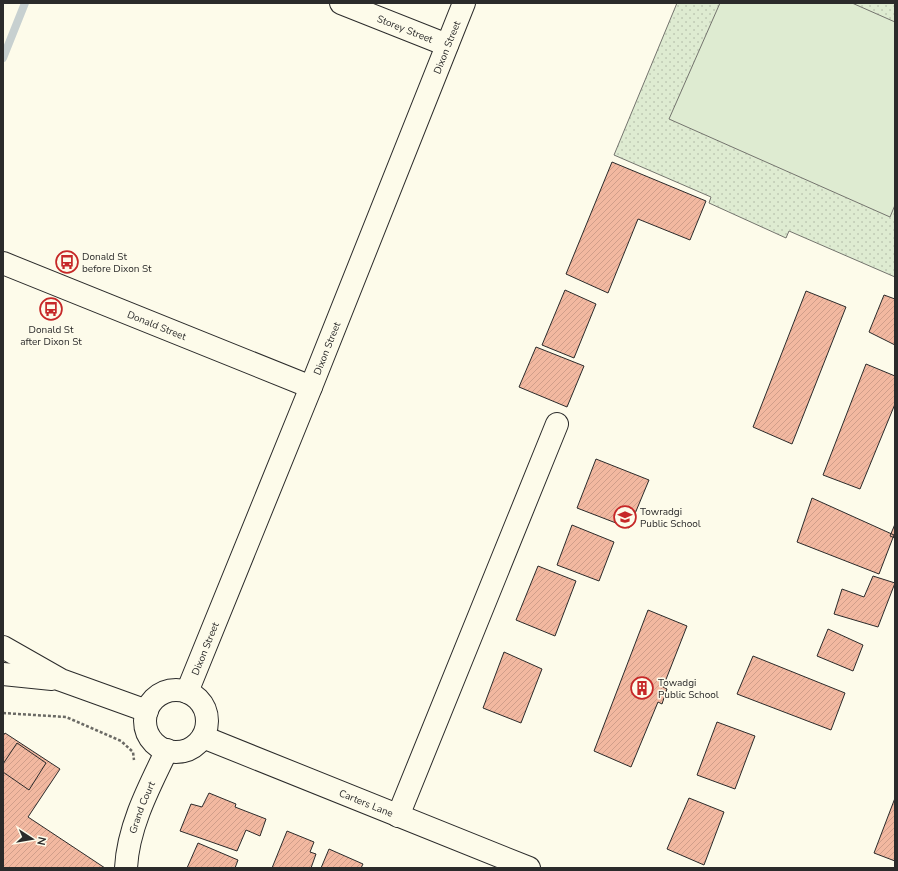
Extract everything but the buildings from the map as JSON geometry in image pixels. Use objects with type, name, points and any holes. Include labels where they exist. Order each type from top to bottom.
[{"type":"street","name":"Storey Street","points":[[341,3],[447,45]]},
{"type":"street","name":"Dixon Street","points":[[187,692],[311,387],[464,3]]},
{"type":"street","name":"Donald Street","points":[[3,263],[311,387]]},
{"type":"street","points":[[398,816],[557,424]]},
{"type":"street","points":[[3,647],[61,680],[147,711]]},
{"type":"street","points":[[3,674],[61,680]]},
{"type":"street","points":[[177,690],[187,692],[201,702],[205,710],[207,719],[203,737],[196,745],[187,750],[177,752],[158,746],[151,739],[147,730],[147,711],[159,696],[168,691],[177,690]]},
{"type":"street","name":"Carters Lane","points":[[203,737],[529,868]]},
{"type":"street","name":"Grand Court","points":[[126,868],[127,854],[142,803],[167,750]]},
{"type":"path","points":[[3,712],[66,717],[122,741],[133,752],[136,766]]},
{"type":"green space","points":[[677,3],[895,3],[895,277],[789,231],[786,238],[709,203],[711,197],[614,155]]},
{"type":"green space","points":[[720,3],[852,3],[895,22],[895,205],[890,217],[669,119]]},
{"type":"waterway","points":[[3,58],[25,3]]},
{"type":"place","name":"Donald St before Dixon St","points":[[67,262]]},
{"type":"place","name":"Donald St after Dixon St","points":[[51,309]]},
{"type":"place","name":"Towradgi Public School","points":[[625,517]]},
{"type":"place","name":"Towadgi Public School","points":[[642,688]]}]
